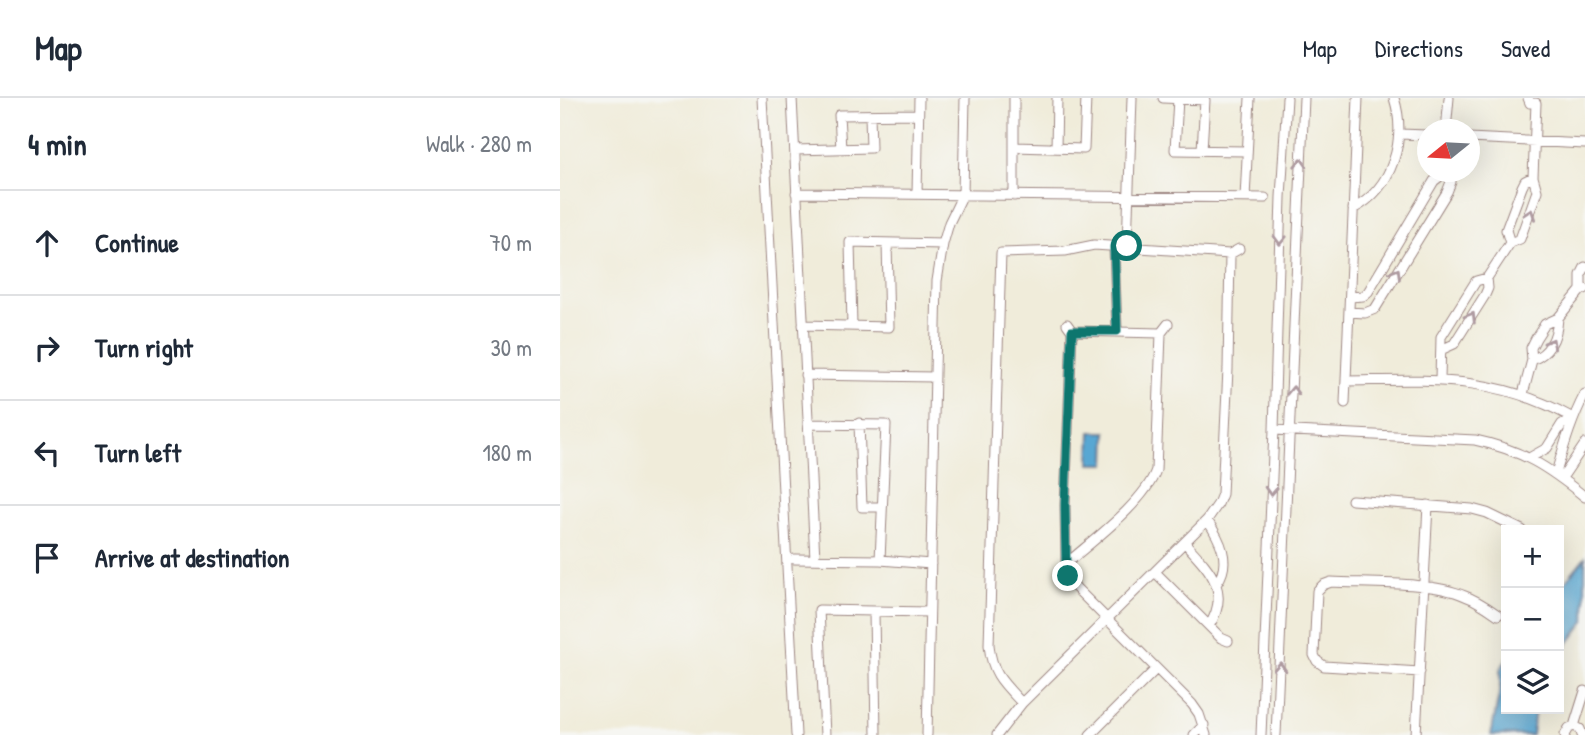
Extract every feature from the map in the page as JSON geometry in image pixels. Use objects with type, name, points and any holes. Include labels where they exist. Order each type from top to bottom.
[{"type":"street","points":[[762,98],[796,735]]},
{"type":"street","points":[[792,98],[815,559]]},
{"type":"street","points":[[917,193],[919,98]]},
{"type":"street","points":[[926,735],[937,282],[949,223],[963,194],[965,98]]},
{"type":"street","points":[[1014,98],[1014,196]]},
{"type":"street","points":[[1056,148],[1057,98]]},
{"type":"street","points":[[1014,147],[1084,149],[1086,98]]},
{"type":"street","points":[[1127,246],[1132,98]]},
{"type":"street","points":[[1163,98],[1205,100],[1202,150]]},
{"type":"street","points":[[1245,198],[1250,98]]},
{"type":"street","points":[[1261,735],[1287,98]]},
{"type":"street","points":[[1276,735],[1304,98]]},
{"type":"street","points":[[1345,403],[1358,98]]},
{"type":"street","points":[[1353,209],[1371,197],[1387,177],[1400,134],[1394,98]]},
{"type":"street","points":[[1447,119],[1449,98]]},
{"type":"street","points":[[1178,99],[1175,150],[1247,151]]},
{"type":"street","points":[[1443,349],[1454,344],[1461,334],[1485,295],[1488,288],[1487,278],[1510,243],[1520,239],[1533,206],[1537,191],[1533,177],[1535,100]]},
{"type":"street","points":[[841,149],[839,115],[918,114]]},
{"type":"street","points":[[795,150],[872,148],[870,115]]},
{"type":"street","points":[[1400,134],[1417,135]]},
{"type":"street","points":[[1480,139],[1585,144]]},
{"type":"street","points":[[1510,243],[1506,230],[1525,181],[1533,177]]},
{"type":"street","points":[[1350,297],[1363,296],[1368,292],[1433,182]]},
{"type":"street","points":[[1349,312],[1365,313],[1375,309],[1451,182]]},
{"type":"street","points":[[796,193],[1265,198]]},
{"type":"street","points":[[852,326],[850,242],[943,244]]},
{"type":"street","points":[[803,325],[889,327],[887,243]]},
{"type":"street","points":[[997,735],[1022,703],[1185,543],[1214,511],[1222,494],[1234,252],[1094,245],[1065,251],[1001,253],[989,645],[997,677],[1022,703]]},
{"type":"street","points":[[1114,247],[1117,331]]},
{"type":"street","points":[[1523,394],[1532,360],[1531,348],[1545,324],[1558,318],[1583,289],[1580,275],[1585,267]]},
{"type":"street","points":[[1440,380],[1443,349],[1441,337],[1476,281],[1487,278]]},
{"type":"street","points":[[1532,360],[1546,353],[1556,334],[1558,318]]},
{"type":"street","points":[[1066,564],[1117,519],[1153,481],[1156,470],[1161,333],[1168,324]]},
{"type":"street","points":[[1161,333],[1069,328],[1066,564],[1068,576],[1076,589],[1192,704],[1205,730],[1194,735]]},
{"type":"street","points":[[805,374],[935,377]]},
{"type":"street","points":[[1346,381],[1440,380],[1497,386],[1523,394],[1573,418]]},
{"type":"street","points":[[1559,476],[1573,418],[1585,394]]},
{"type":"street","points":[[1531,457],[1547,448],[1562,424],[1573,418]]},
{"type":"street","points":[[859,423],[862,507],[881,507]]},
{"type":"street","points":[[808,424],[886,425],[880,560]]},
{"type":"street","points":[[1274,430],[1475,440],[1531,457],[1585,497]]},
{"type":"street","points":[[1559,476],[1585,444]]},
{"type":"street","points":[[1352,500],[1453,506],[1487,513],[1512,525]]},
{"type":"street","points":[[1416,735],[1428,505]]},
{"type":"street","points":[[1207,520],[1220,540],[1223,551],[1221,577],[1217,583]]},
{"type":"street","points":[[1185,543],[1209,569],[1217,583],[1219,593],[1215,616],[1209,626]]},
{"type":"street","points":[[794,559],[880,560],[931,564]]},
{"type":"street","points":[[1155,572],[1221,638],[1228,641]]},
{"type":"street","points":[[1420,672],[1324,666],[1317,661],[1314,654],[1317,591],[1323,585],[1331,583],[1424,587],[1466,596],[1498,615]]},
{"type":"street","points":[[825,735],[819,610],[929,612]]},
{"type":"street","points":[[874,612],[876,735]]},
{"type":"street","points":[[1090,735],[1156,669]]},
{"type":"street","points":[[1565,735],[1566,730],[1574,726],[1585,691]]},
{"type":"street","points":[[1574,726],[1580,729],[1583,735]]},
{"type":"water","points":[[1091,432],[1107,432],[1106,464],[1090,464]]},
{"type":"water","points":[[1585,557],[1585,621],[1564,649],[1564,588],[1564,583]]},
{"type":"water","points":[[1500,670],[1501,714],[1534,714],[1532,735],[1491,735],[1500,690]]},
{"type":"route","points":[[1068,576],[1065,505],[1072,331],[1117,331],[1114,247],[1127,246]]}]
